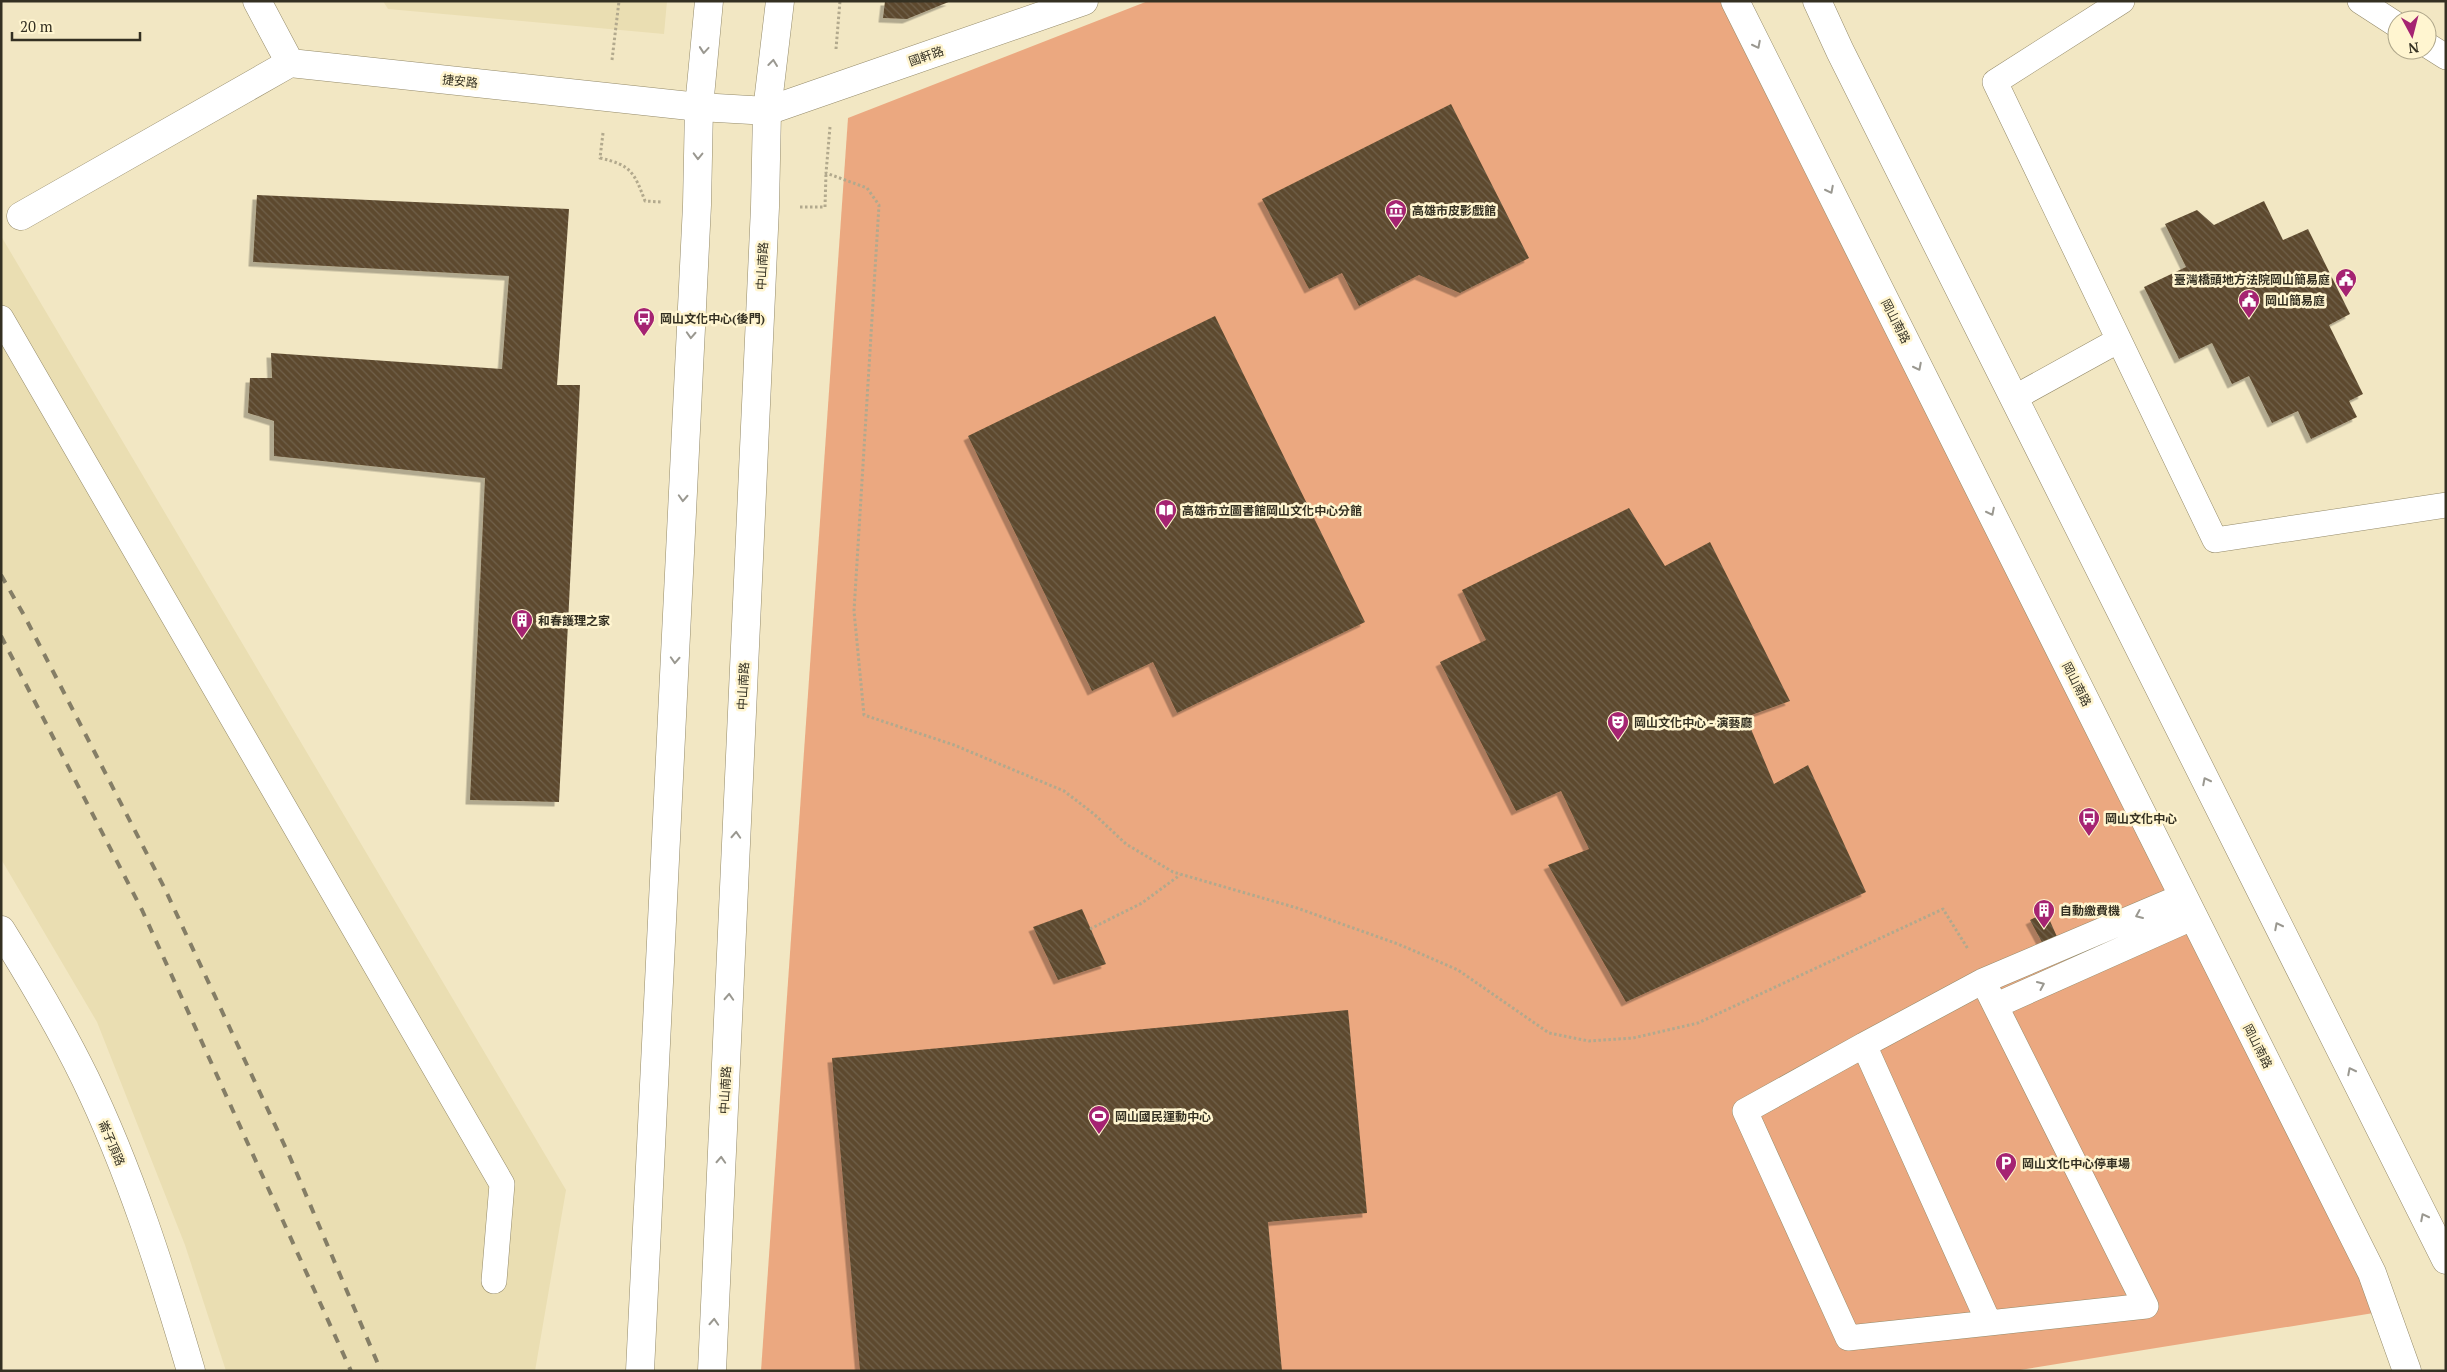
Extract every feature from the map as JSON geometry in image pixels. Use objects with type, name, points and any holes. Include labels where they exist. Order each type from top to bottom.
[{"type":"street","points":[[22,216],[290,63],[257,1]]},
{"type":"street","points":[[640,1371],[697,205],[699,107],[709,1]]},
{"type":"street","name":"中山南路","points":[[712,1371],[765,216],[767,111],[780,1]]},
{"type":"street","name":"國軒路","points":[[767,111],[1084,1]]},
{"type":"street","name":"岡山南路","points":[[1736,1],[2372,1273],[2407,1371]]},
{"type":"street","points":[[1817,1],[1844,60],[2446,1260]]},
{"type":"street","name":"捷安路","points":[[290,63],[699,107],[767,111]]},
{"type":"street","name":"崙子頂路","points":[[1,930],[32,979],[85,1079],[152,1247],[191,1371]]},
{"type":"lane","points":[[2122,1],[1995,82],[2215,540],[2446,506]]},
{"type":"lane","points":[[2360,1],[2387,19]]},
{"type":"lane","points":[[1,318],[502,1184],[494,1282]]},
{"type":"lane","points":[[2014,398],[2119,340]]},
{"type":"lane","points":[[1983,982],[1997,1005],[2146,1306],[1848,1338],[1745,1111],[1983,982],[2189,906]]},
{"type":"lane","points":[[1997,1005],[2189,906]]},
{"type":"lane","points":[[1864,1045],[1989,1323]]},
{"type":"path","points":[[840,1],[826,173],[868,188],[880,205],[854,611],[864,714],[954,745],[1064,791],[1094,814],[1126,844],[1181,875],[1297,908],[1398,944],[1458,970],[1549,1033],[1589,1041],[1633,1038],[1698,1023],[1943,909],[1968,948],[1983,982]]},
{"type":"path","points":[[1090,929],[1142,903],[1181,875]]},
{"type":"shaded area","points":[[383,1],[667,1],[664,34],[388,9]]},
{"type":"shaded area","points":[[1148,1],[1735,1],[2386,1311],[2014,1371],[761,1371],[848,118]]},
{"type":"shaded area","points":[[1,236],[566,1190],[535,1371],[226,1371],[185,1245],[97,1022],[1,859]]},
{"type":"building","points":[[885,1],[951,1],[907,19],[883,18]]},
{"type":"building","name":"高雄市皮影戲館","points":[[1451,104],[1529,258],[1460,293],[1419,275],[1359,306],[1342,273],[1309,289],[1262,199]]},
{"type":"building","name":"和春護理之家","points":[[257,195],[569,209],[557,385],[580,385],[559,802],[470,800],[485,478],[274,456],[274,421],[248,413],[250,378],[272,378],[271,353],[502,369],[509,276],[253,262]]},
{"type":"building","name":"岡山簡易庭","points":[[2264,201],[2283,240],[2308,229],[2350,314],[2329,325],[2363,394],[2349,401],[2357,417],[2311,439],[2298,411],[2272,423],[2249,376],[2232,384],[2212,343],[2179,359],[2144,287],[2186,267],[2165,224],[2197,210],[2214,225]]},
{"type":"building","name":"高雄市立圖書館岡山文化中心分館","points":[[1215,316],[1365,622],[1177,713],[1153,662],[1092,691],[968,436]]},
{"type":"building","name":"岡山文化中心 - 演藝廳","points":[[1629,508],[1665,566],[1710,542],[1790,701],[1746,717],[1774,784],[1808,765],[1866,892],[1626,1002],[1548,865],[1589,849],[1561,791],[1516,811],[1440,662],[1486,640],[1462,590]]},
{"type":"building","points":[[1082,909],[1106,964],[1058,980],[1033,927]]},
{"type":"building","name":"自動繳費機","points":[[2046,912],[2058,939],[2044,946],[2030,920]]},
{"type":"building","name":"岡山國民運動中心","points":[[1348,1010],[1367,1213],[1268,1222],[1282,1371],[860,1371],[832,1058]]},
{"type":"railway","points":[[1,575],[25,617],[164,887],[289,1155],[381,1371]]},
{"type":"railway","points":[[1,636],[142,910],[351,1371]]},
{"type":"place","name":"高雄市皮影戲館","points":[[1396,229]]},
{"type":"place","name":"臺灣橋頭地方法院岡山簡易庭","points":[[2346,298]]},
{"type":"place","name":"岡山簡易庭","points":[[2249,319]]},
{"type":"place","name":"岡山文化中心(後門)","points":[[644,337]]},
{"type":"place","name":"高雄市立圖書館岡山文化中心分館","points":[[1166,529]]},
{"type":"place","name":"和春護理之家","points":[[522,639]]},
{"type":"place","name":"岡山文化中心 - 演藝廳","points":[[1618,741]]},
{"type":"place","name":"岡山文化中心","points":[[2089,837]]},
{"type":"place","name":"自動繳費機","points":[[2044,929]]},
{"type":"place","name":"岡山國民運動中心","points":[[1099,1135]]},
{"type":"place","name":"岡山文化中心停車場","points":[[2006,1182]]}]
